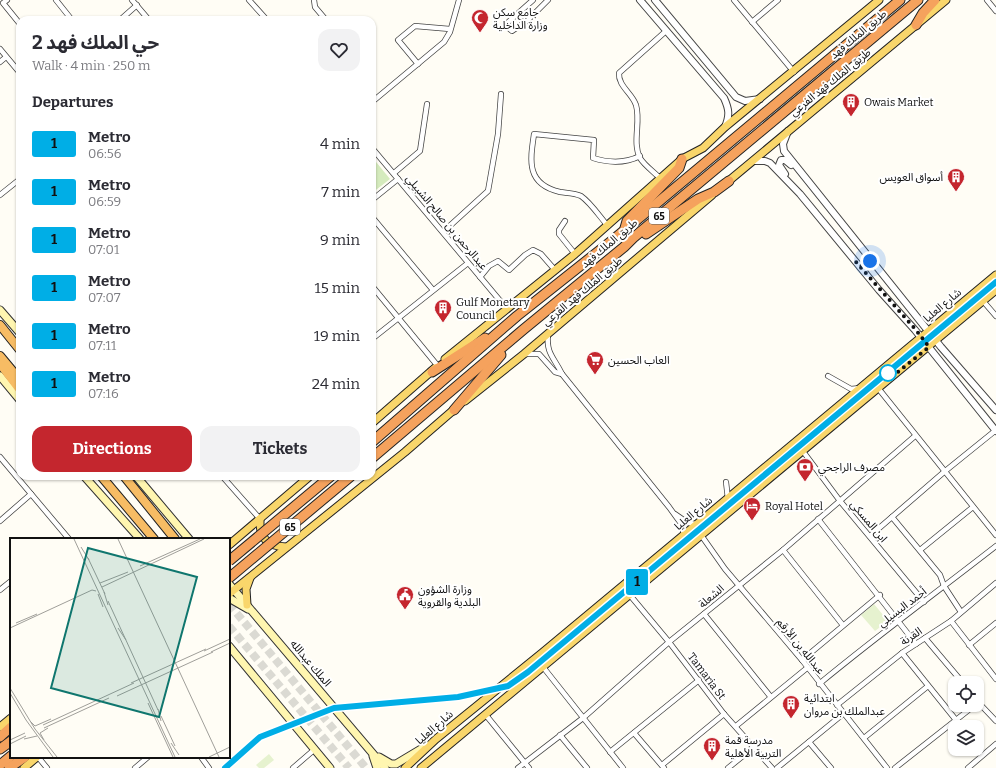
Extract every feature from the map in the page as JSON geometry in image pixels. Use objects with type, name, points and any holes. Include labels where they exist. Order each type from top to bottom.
[{"type":"highway","name":"طريق الملك فهد","points":[[376,439],[513,320],[625,231],[900,0]]},
{"type":"highway","name":"طريق الملك فهد","points":[[376,455],[918,0]]},
{"type":"highway","points":[[916,25],[923,13],[935,0]]},
{"type":"highway","points":[[625,231],[627,221],[679,168],[682,159]]},
{"type":"highway","points":[[624,247],[632,244],[683,209],[714,192],[729,181]]},
{"type":"highway","points":[[435,369],[513,320]]},
{"type":"highway","points":[[0,325],[16,340]]},
{"type":"highway","points":[[0,325],[16,345]]},
{"type":"highway","points":[[454,410],[495,361],[522,336],[524,329]]},
{"type":"highway","points":[[0,356],[16,375]]},
{"type":"highway","points":[[0,364],[16,385]]},
{"type":"highway","points":[[104,480],[153,538]]},
{"type":"highway","points":[[127,480],[174,538]]},
{"type":"highway","name":"65","points":[[230,559],[326,480]]},
{"type":"highway","name":"65","points":[[230,577],[346,480]]},
{"type":"highway","points":[[0,737],[10,728]]},
{"type":"highway","points":[[0,750],[10,741]]},
{"type":"highway","points":[[0,765],[10,757]]},
{"type":"highway","points":[[9,768],[24,758]]},
{"type":"main road","points":[[376,420],[608,226],[682,159],[703,148],[725,127],[880,0]]},
{"type":"main road","name":"طريق الملك فهد الفرعي","points":[[376,475],[548,334],[754,161],[788,130],[946,0]]},
{"type":"main road","name":"شارع العليا","points":[[405,768],[436,739],[728,499],[996,275]]},
{"type":"main road","name":"شارع العليا","points":[[421,768],[484,714],[543,667],[996,290]]},
{"type":"main road","points":[[0,310],[16,328]]},
{"type":"main road","points":[[0,376],[16,395]]},
{"type":"main road","points":[[88,480],[139,538]]},
{"type":"main road","points":[[141,480],[187,538]]},
{"type":"main road","points":[[230,544],[305,480]]},
{"type":"main road","name":"طريق الملك فهد الفرعي","points":[[231,591],[370,480]]},
{"type":"main road","points":[[260,519],[261,531],[266,541],[274,546],[286,547]]},
{"type":"main road","points":[[249,608],[246,589],[250,577]]},
{"type":"main road","name":"الملك عبدالله","points":[[231,591],[249,608],[385,768]]},
{"type":"main road","points":[[230,598],[249,608]]},
{"type":"main road","points":[[230,647],[330,768]]},
{"type":"main road","points":[[0,727],[10,719]]},
{"type":"main road","points":[[371,751],[384,761],[396,764],[436,739]]},
{"type":"main road","points":[[424,768],[442,750]]},
{"type":"main road","points":[[371,751],[377,768]]},
{"type":"main road","points":[[24,768],[36,758]]},
{"type":"street","points":[[56,0],[69,16]]},
{"type":"street","points":[[132,0],[146,16]]},
{"type":"street","points":[[249,0],[263,16]]},
{"type":"street","points":[[314,0],[315,7],[323,16]]},
{"type":"street","points":[[376,99],[444,42],[450,29],[459,0]]},
{"type":"street","points":[[533,0],[505,25],[512,31],[528,20],[548,0]]},
{"type":"street","points":[[640,0],[724,98],[729,110],[729,117],[725,127]]},
{"type":"street","points":[[655,0],[736,97],[745,101],[760,99]]},
{"type":"street","points":[[734,0],[794,72]]},
{"type":"street","points":[[752,22],[778,0]]},
{"type":"street","points":[[987,0],[996,11]]},
{"type":"street","points":[[5,2],[16,18]]},
{"type":"street","points":[[125,16],[137,5]]},
{"type":"street","points":[[418,64],[398,40],[415,26],[450,29]]},
{"type":"street","points":[[660,178],[640,156],[637,144],[638,114],[636,104],[619,80],[619,73],[666,31]]},
{"type":"street","points":[[0,49],[16,68]]},
{"type":"street","points":[[0,62],[6,57]]},
{"type":"street","points":[[724,98],[728,101],[732,97],[728,88]]},
{"type":"street","points":[[443,232],[488,191],[498,134],[501,94]]},
{"type":"street","points":[[394,173],[420,151],[427,104]]},
{"type":"street","points":[[788,130],[783,144],[784,151],[936,341],[996,410]]},
{"type":"street","points":[[608,226],[580,196],[559,192],[542,184],[532,172],[530,163],[534,134],[594,140],[593,158],[604,162],[631,161],[640,156]]},
{"type":"street","name":"عبدالرحمن بن صالح الشبيلي","points":[[376,153],[507,309]]},
{"type":"street","points":[[808,182],[785,160],[781,160],[779,165],[800,194],[921,337],[996,430]]},
{"type":"street","points":[[754,161],[765,161],[770,164],[800,194]]},
{"type":"street","points":[[376,197],[398,179]]},
{"type":"street","points":[[0,196],[16,182]]},
{"type":"street","points":[[565,220],[559,230],[559,234],[575,254]]},
{"type":"street","points":[[376,222],[433,290]]},
{"type":"street","points":[[480,277],[489,266],[498,260],[509,270],[525,254],[534,250],[541,254],[555,270]]},
{"type":"street","points":[[856,262],[864,268],[869,267],[870,261],[865,251]]},
{"type":"street","points":[[376,336],[468,263]]},
{"type":"street","points":[[376,291],[399,318],[435,369]]},
{"type":"street","points":[[983,301],[996,316]]},
{"type":"street","points":[[548,334],[547,346],[550,356],[562,374],[669,507],[682,525],[684,535]]},
{"type":"street","points":[[524,354],[539,354],[555,372],[562,374]]},
{"type":"street","points":[[828,376],[851,389],[860,388]]},
{"type":"street","points":[[878,388],[996,535]]},
{"type":"street","points":[[996,414],[992,415],[990,418],[996,430]]},
{"type":"street","points":[[870,536],[944,472],[996,430]]},
{"type":"street","name":"الشعلة","points":[[518,768],[583,718],[669,642],[784,550],[915,436]]},
{"type":"street","name":"ابن المسكي","points":[[802,450],[840,500],[924,602]]},
{"type":"street","points":[[0,457],[16,476]]},
{"type":"street","points":[[19,480],[66,538]]},
{"type":"street","points":[[226,480],[260,519]]},
{"type":"street","points":[[726,482],[728,499]]},
{"type":"street","points":[[0,521],[31,494]]},
{"type":"street","points":[[669,507],[688,523],[698,523]]},
{"type":"street","points":[[920,550],[973,507]]},
{"type":"street","points":[[892,517],[940,575],[944,586],[961,612]]},
{"type":"street","points":[[818,519],[880,595],[916,644]]},
{"type":"street","name":"عبدالله بن الأرقم","points":[[701,536],[739,585],[802,660],[806,668],[887,768]]},
{"type":"street","name":"أحمد البسيلي","points":[[819,684],[897,620],[924,602],[996,546]]},
{"type":"street","points":[[784,550],[842,624]]},
{"type":"street","points":[[0,590],[10,583]]},
{"type":"street","name":"القرنة","points":[[837,705],[902,653],[951,621],[996,583]]},
{"type":"street","name":"Tamaria St","points":[[629,594],[669,642],[724,714],[772,768]]},
{"type":"street","points":[[802,660],[842,624],[880,595]]},
{"type":"street","points":[[704,614],[770,696]]},
{"type":"street","points":[[951,621],[996,679]]},
{"type":"street","points":[[969,645],[996,623]]},
{"type":"street","points":[[925,638],[957,676]]},
{"type":"street","points":[[902,653],[956,720],[966,712]]},
{"type":"street","points":[[543,667],[624,768]]},
{"type":"street","points":[[736,726],[770,696],[806,668]]},
{"type":"street","points":[[610,752],[663,707],[699,680]]},
{"type":"street","points":[[864,738],[928,686]]},
{"type":"street","points":[[984,710],[996,721]]},
{"type":"street","points":[[484,714],[529,768]]},
{"type":"street","points":[[634,733],[663,767],[724,714]]},
{"type":"street","points":[[777,768],[843,714]]},
{"type":"street","points":[[895,768],[948,726]]},
{"type":"street","points":[[560,735],[587,768]]},
{"type":"street","points":[[809,742],[831,768]]},
{"type":"street","points":[[968,768],[996,744]]},
{"type":"street","points":[[728,768],[754,747]]},
{"type":"street","points":[[293,768],[315,749]]},
{"type":"street","points":[[38,758],[47,768]]},
{"type":"street","points":[[135,768],[147,758]]},
{"type":"street","points":[[202,758],[209,768]]},
{"type":"green space","points":[[376,162],[390,179],[376,190]]},
{"type":"green space","points":[[874,604],[888,621],[875,631],[861,615]]},
{"type":"green space","points":[[269,754],[274,760],[264,768],[259,768],[256,765]]},
{"type":"tunnel","points":[[230,605],[366,768]]},
{"type":"tunnel","points":[[230,627],[349,768]]},
{"type":"metro line","name":"1","points":[[225,768],[260,737],[334,708],[458,697],[508,686],[528,672],[996,282]]},
{"type":"place","name":"جامع سكن وزارة الداخلية","points":[[480,33]]},
{"type":"place","name":"Owais Market","points":[[851,117]]},
{"type":"place","name":"أسواق العويس","points":[[956,192]]},
{"type":"place","name":"Gulf Monetary Council","points":[[443,323]]},
{"type":"place","name":"العاب الحسين","points":[[595,375]]},
{"type":"place","name":"مصرف الراجحي","points":[[805,482]]},
{"type":"place","name":"Royal Hotel","points":[[752,521]]},
{"type":"place","name":"وزارة الشؤون البلدية والقروية","points":[[405,610]]},
{"type":"place","name":"ابتدائية عبدالملك بن مروان","points":[[791,719]]},
{"type":"place","name":"مدرسة قمة التربية الأهلية","points":[[712,761]]},
{"type":"route","points":[[870,261],[869,267],[864,268],[856,262],[916,330],[929,347],[888,380],[888,373]]}]
